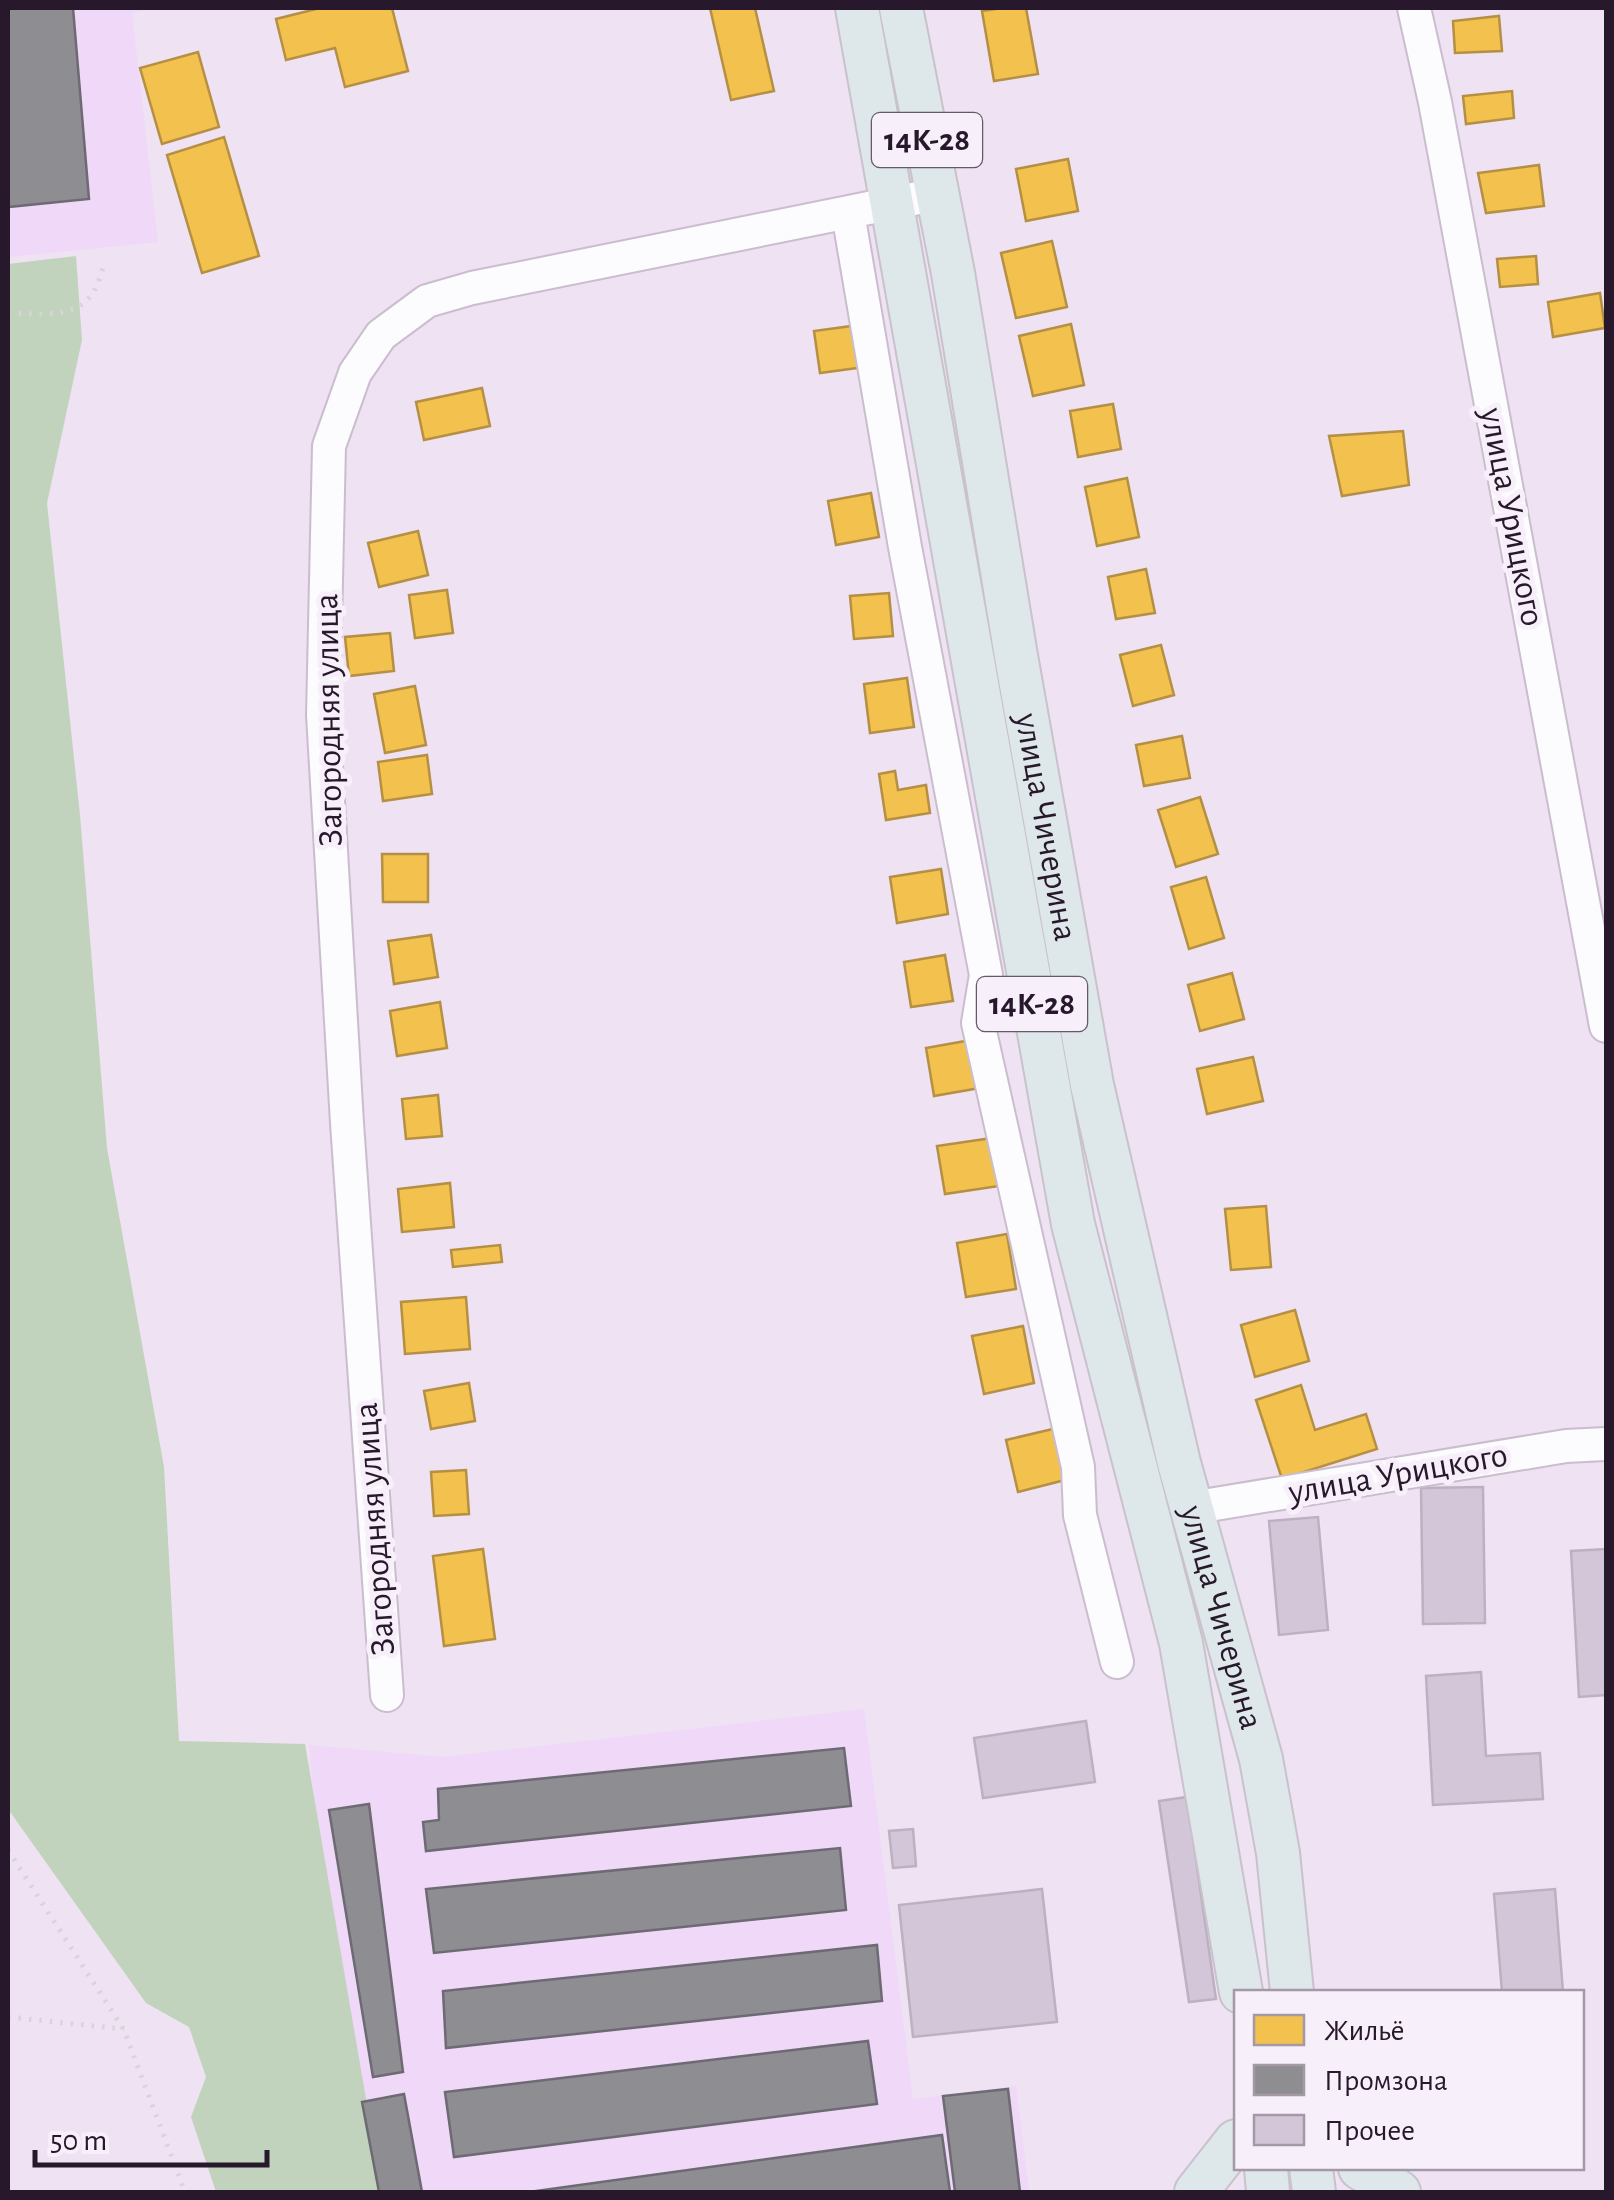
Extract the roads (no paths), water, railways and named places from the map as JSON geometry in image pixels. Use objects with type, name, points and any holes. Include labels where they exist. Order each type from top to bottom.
[{"type":"main road","name":"улица Чичерина","points":[[856,8],[1069,1205],[1181,1643],[1241,1990]]},
{"type":"main road","name":"улица Чичерина","points":[[901,8],[938,194],[1092,1085],[1191,1508],[1261,1759],[1278,1853],[1292,1990]]},
{"type":"main road","points":[[1196,2192],[1234,2144]]},
{"type":"main road","points":[[1363,2170],[1399,2192]]},
{"type":"street","name":"улица Урицкого","points":[[1414,8],[1435,102],[1606,1026]]},
{"type":"street","name":"Загородняя улица","points":[[387,1695],[346,1123],[323,715],[329,446],[355,373],[381,335],[427,300],[938,194]]},
{"type":"street","points":[[848,213],[904,547],[986,974],[978,1024],[1078,1467],[1080,1515],[1118,1662]]},
{"type":"street","name":"улица Урицкого","points":[[1191,1508],[1566,1446],[1606,1444]]}]
